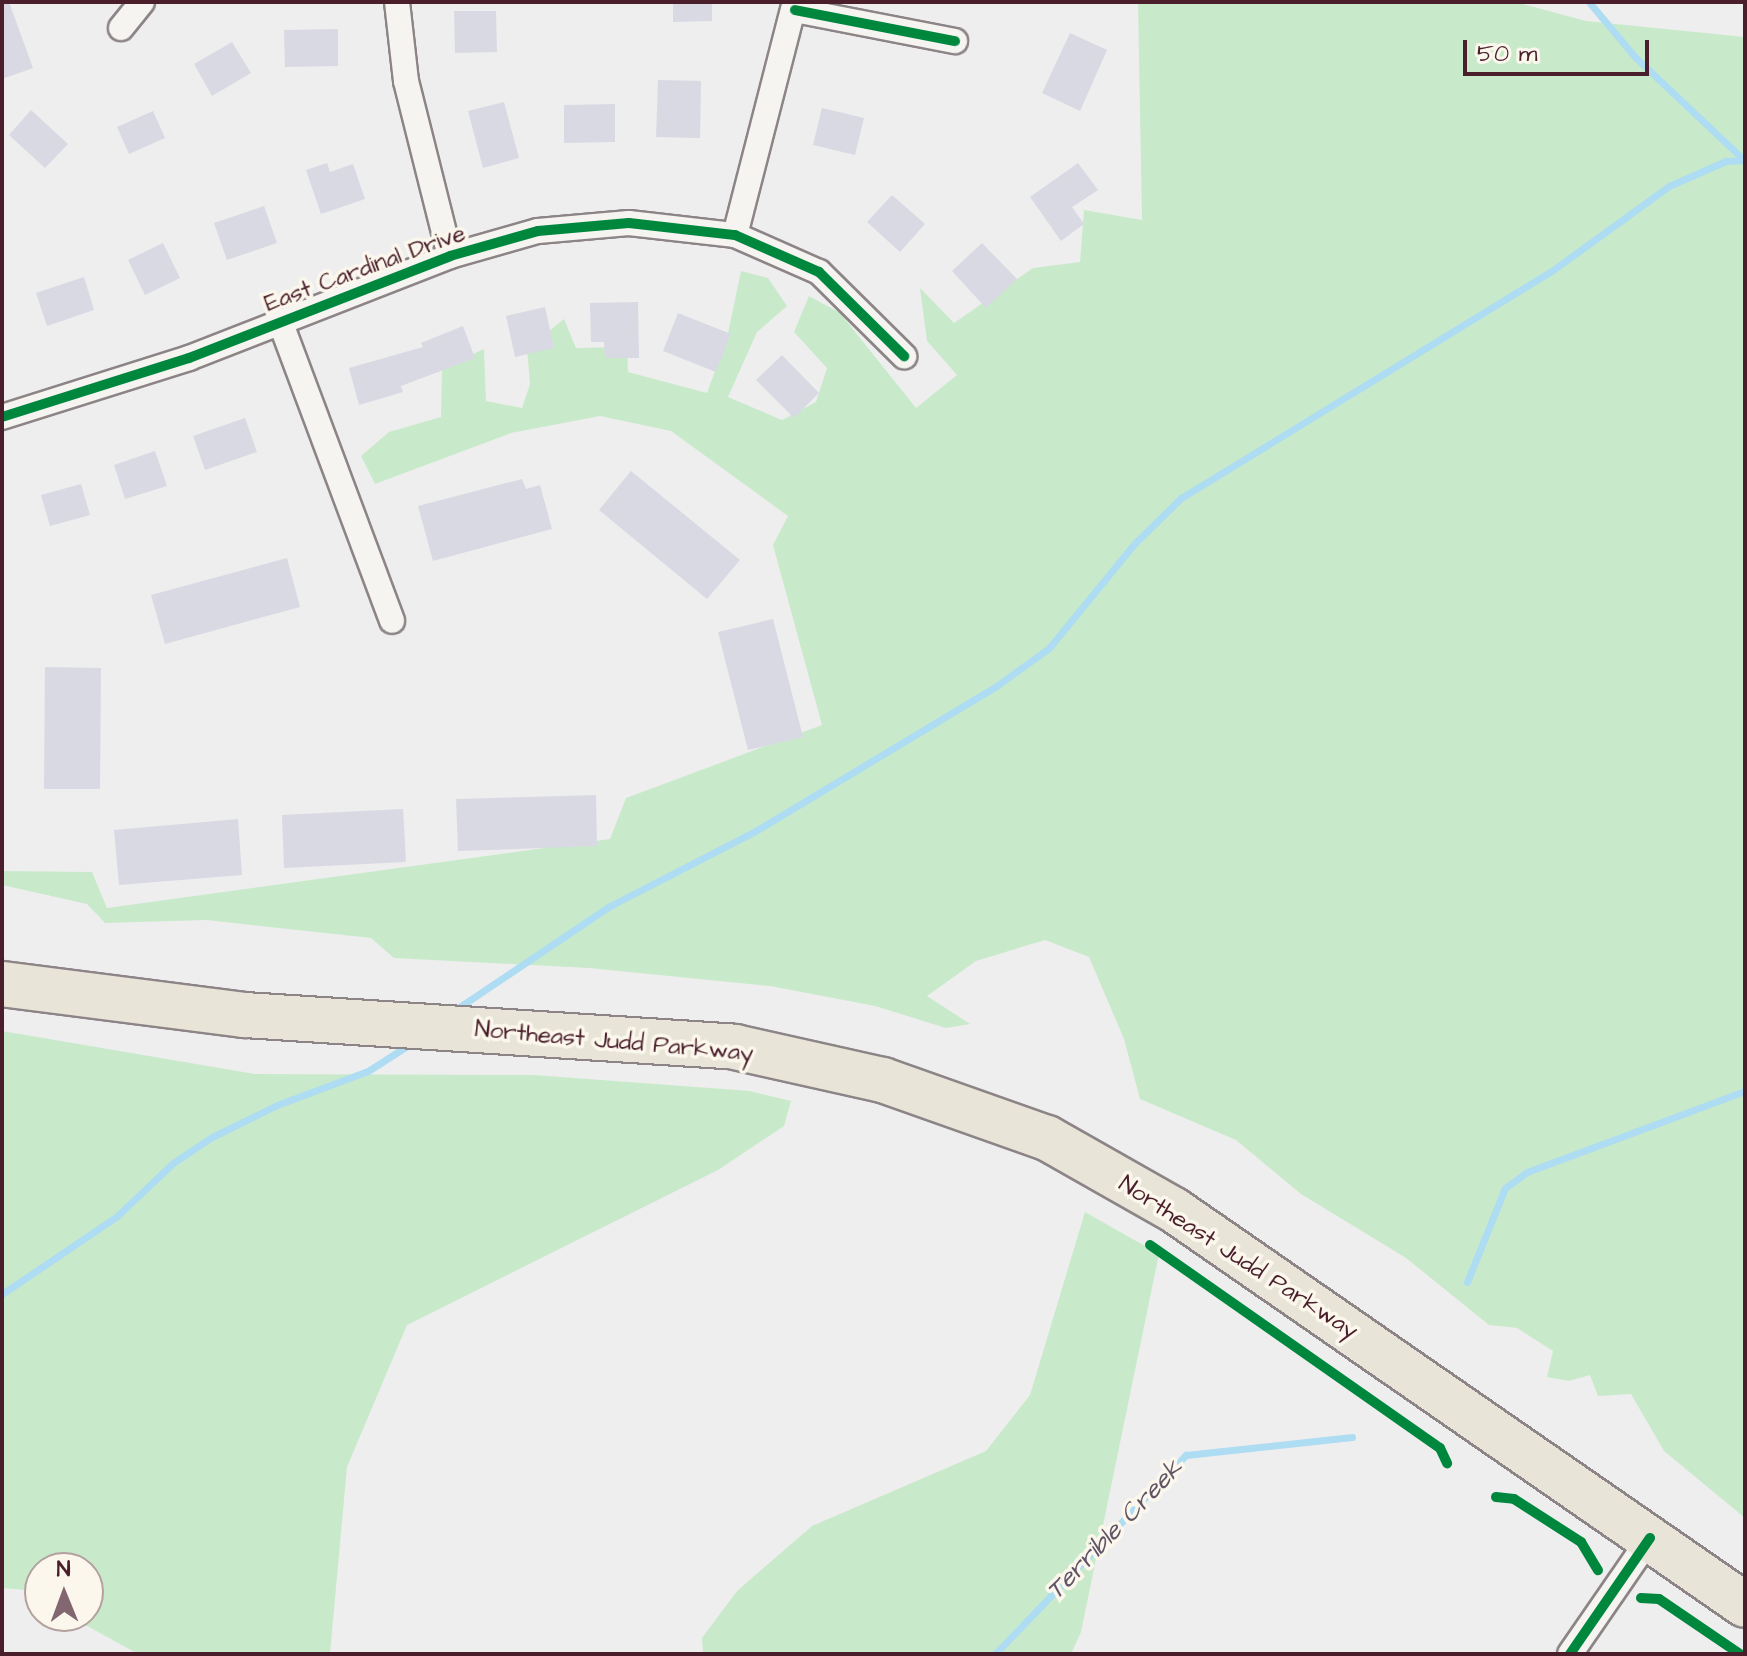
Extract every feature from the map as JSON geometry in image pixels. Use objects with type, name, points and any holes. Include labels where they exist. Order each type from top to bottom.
[{"type":"highway","name":"Northeast Judd Parkway","points":[[2,984],[245,1015],[735,1047],[883,1080],[1047,1138],[1174,1210],[1745,1605]]},
{"type":"street","points":[[121,28],[142,2]]},
{"type":"street","points":[[397,2],[406,81],[450,256]]},
{"type":"street","points":[[735,235],[795,6],[955,41]]},
{"type":"street","name":"East Cardinal Drive","points":[[2,417],[189,358],[450,256],[538,231],[629,223],[735,235],[819,272],[904,356]]},
{"type":"street","points":[[280,321],[392,621]]},
{"type":"street","points":[[1570,1654],[1650,1538]]},
{"type":"green space","points":[[1138,2],[1516,2],[1586,21],[1745,37],[1745,1518],[1664,1451],[1631,1394],[1598,1396],[1590,1375],[1569,1381],[1547,1377],[1553,1351],[1517,1328],[1489,1325],[1406,1258],[1301,1194],[1236,1140],[1140,1099],[1124,1039],[1089,957],[1045,940],[976,961],[927,996],[970,1024],[946,1028],[875,1006],[770,986],[589,968],[394,958],[371,938],[207,920],[105,923],[87,904],[2,885],[2,871],[92,872],[107,908],[610,839],[626,798],[822,725],[773,545],[788,516],[671,431],[600,416],[511,433],[375,484],[361,456],[389,432],[441,417],[442,368],[484,349],[486,401],[522,408],[530,384],[527,349],[564,319],[576,348],[627,347],[628,372],[707,393],[727,338],[741,271],[768,278],[787,306],[757,332],[728,397],[782,420],[816,402],[827,368],[794,332],[809,296],[840,313],[916,408],[957,375],[927,341],[920,288],[954,323],[1033,268],[1080,262],[1084,210],[1142,220]]},
{"type":"green space","points":[[2,1031],[255,1074],[534,1075],[750,1091],[791,1101],[784,1126],[718,1170],[407,1325],[347,1467],[330,1654],[138,1654],[98,1632],[104,1632],[104,1552],[24,1552],[24,1590],[2,1588]]},
{"type":"green space","points":[[1085,1212],[1159,1254],[1081,1632],[1071,1654],[703,1654],[702,1638],[737,1591],[812,1526],[986,1451],[1030,1395]]},
{"type":"building","points":[[2,2],[9,2],[33,68],[2,79]]},
{"type":"building","points":[[673,2],[712,2],[712,21],[673,22]]},
{"type":"building","points":[[454,11],[496,11],[497,52],[455,53]]},
{"type":"building","points":[[338,29],[338,66],[285,67],[284,30]]},
{"type":"building","points":[[1070,33],[1107,50],[1080,111],[1042,93]]},
{"type":"building","points":[[232,42],[251,73],[212,96],[194,64]]},
{"type":"building","points":[[658,80],[701,81],[700,138],[656,137]]},
{"type":"building","points":[[504,102],[519,158],[483,168],[468,111]]},
{"type":"building","points":[[615,104],[615,142],[564,143],[564,105]]},
{"type":"building","points":[[822,108],[864,118],[855,155],[813,145]]},
{"type":"building","points":[[31,110],[68,144],[45,168],[9,135]]},
{"type":"building","points":[[153,111],[165,138],[129,154],[117,127]]},
{"type":"building","points":[[327,163],[330,172],[353,164],[365,199],[321,214],[306,170]]},
{"type":"building","points":[[1078,163],[1098,190],[1072,207],[1084,224],[1061,241],[1030,197]]},
{"type":"building","points":[[892,195],[925,224],[900,252],[867,222]]},
{"type":"building","points":[[264,206],[277,243],[227,260],[214,223]]},
{"type":"building","points":[[163,243],[180,278],[145,295],[128,260]]},
{"type":"building","points":[[982,243],[1017,279],[986,308],[952,271]]},
{"type":"building","points":[[84,277],[94,310],[47,326],[36,293]]},
{"type":"building","points":[[638,302],[639,358],[605,358],[604,342],[591,342],[590,303]]},
{"type":"building","points":[[545,307],[554,348],[515,357],[506,316]]},
{"type":"building","points":[[678,313],[731,334],[716,372],[663,351]]},
{"type":"building","points":[[463,326],[475,358],[401,386],[403,392],[359,405],[349,368],[423,347],[421,343]]},
{"type":"building","points":[[782,355],[819,393],[794,418],[756,380]]},
{"type":"building","points":[[245,418],[257,452],[205,470],[193,436]]},
{"type":"building","points":[[155,451],[167,486],[125,499],[114,465]]},
{"type":"building","points":[[631,471],[740,560],[707,599],[599,510]]},
{"type":"building","points":[[522,479],[526,489],[540,485],[552,529],[433,561],[418,506]]},
{"type":"building","points":[[81,484],[90,515],[50,526],[41,495]]},
{"type":"building","points":[[287,558],[300,607],[165,644],[151,595]]},
{"type":"building","points":[[773,619],[803,737],[748,750],[718,632]]},
{"type":"building","points":[[45,667],[101,668],[100,789],[44,789]]},
{"type":"building","points":[[596,795],[597,846],[458,851],[456,799]]},
{"type":"building","points":[[403,809],[406,862],[284,868],[282,815]]},
{"type":"building","points":[[238,819],[242,875],[119,885],[114,830]]},
{"type":"waterway","points":[[1589,2],[1635,57],[1744,160]]},
{"type":"waterway","points":[[452,1012],[610,906],[757,830],[995,687],[1049,648],[1134,544],[1181,498],[1553,270],[1669,186],[1726,161],[1745,160]]},
{"type":"waterway","points":[[2,1294],[117,1216],[173,1163],[212,1137],[277,1105],[368,1071],[410,1044]]},
{"type":"waterway","name":"Terrible Creek","points":[[1467,1282],[1505,1188],[1527,1172],[1745,1091]]},
{"type":"waterway","name":"Terrible Creek","points":[[995,1654],[1186,1455],[1352,1437]]},
{"type":"cycle path","points":[[795,10],[955,41]]},
{"type":"cycle path","points":[[2,417],[189,358],[450,256],[538,231],[629,223],[735,235],[819,272],[904,356]]},
{"type":"cycle path","points":[[1150,1245],[1440,1448],[1447,1463]]},
{"type":"cycle path","points":[[1496,1497],[1514,1499],[1581,1542],[1598,1570]]},
{"type":"cycle path","points":[[1570,1654],[1650,1538]]},
{"type":"cycle path","points":[[1641,1598],[1659,1599],[1740,1654]]}]
